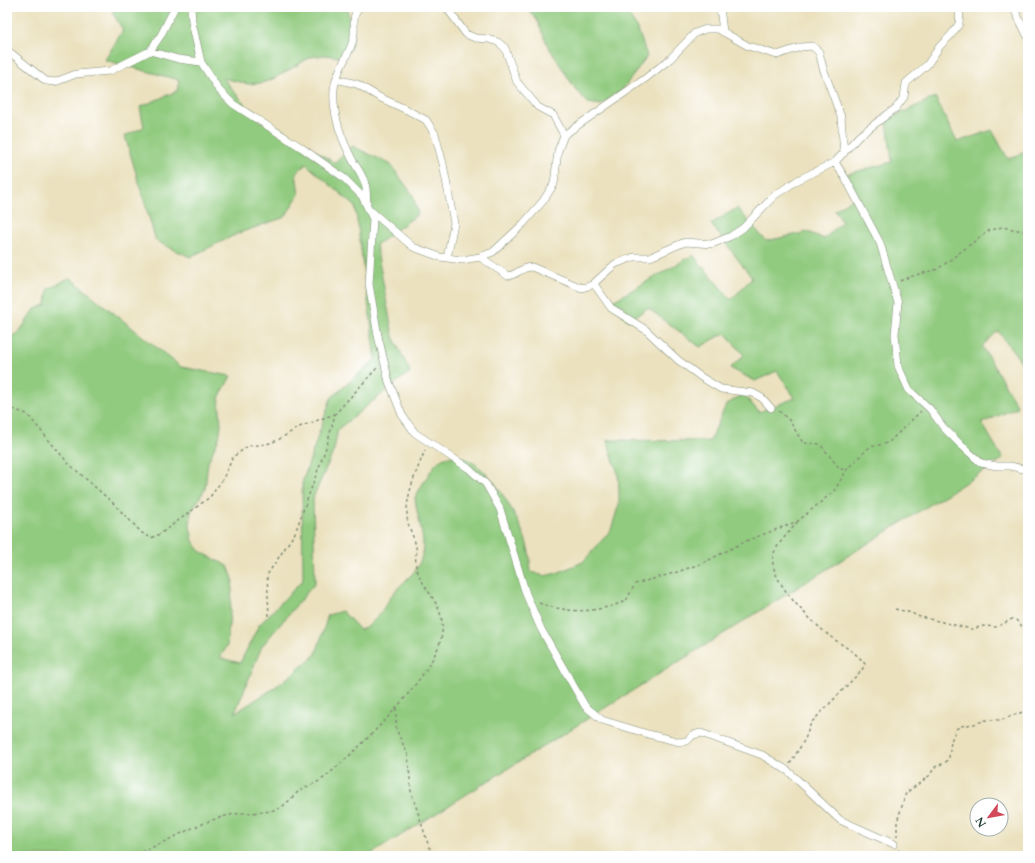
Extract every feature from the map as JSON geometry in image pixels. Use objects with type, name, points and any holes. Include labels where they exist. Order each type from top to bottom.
[{"type":"street","points":[[7,50],[46,81],[52,83],[76,74],[110,71],[150,52],[161,36],[175,7]]},
{"type":"street","points":[[191,7],[192,22],[201,62],[219,90],[233,104],[302,148],[344,178],[362,196],[373,219],[369,284],[389,382],[402,416],[416,433],[468,468],[486,484],[500,509],[528,599],[541,629],[585,706],[602,720],[680,742],[687,741],[693,735],[701,733],[762,755],[788,771],[840,820],[894,844]]},
{"type":"street","points":[[361,7],[356,10],[353,17],[355,34],[350,51],[339,69],[336,79],[334,110],[351,157],[365,184],[367,207],[413,247],[440,257],[462,260],[480,257],[493,252],[523,224],[543,201],[554,184],[558,151],[564,135],[646,78],[670,59],[695,33],[706,29],[723,32],[748,46],[777,55],[801,47],[812,46],[819,52],[840,117],[844,153]]},
{"type":"street","points":[[446,7],[466,34],[475,38],[488,39],[498,42],[505,48],[517,82],[538,107],[553,115],[564,135]]},
{"type":"street","points":[[720,7],[723,32]]},
{"type":"street","points":[[480,257],[508,276],[513,276],[524,267],[532,267],[582,288],[594,284],[615,264],[634,257],[650,257],[685,242],[712,244],[731,236],[743,228],[775,195],[798,180],[835,162],[859,136],[896,108],[904,97],[906,83],[927,65],[940,46],[959,24],[960,7]]},
{"type":"street","points":[[1013,7],[1028,37]]},
{"type":"street","points":[[150,52],[178,59],[201,62]]},
{"type":"street","points":[[336,79],[357,84],[379,97],[426,120],[435,134],[443,164],[454,223],[447,258]]},
{"type":"street","points":[[835,162],[847,181],[880,243],[898,303],[895,334],[898,366],[909,390],[926,405],[956,441],[981,463],[997,466],[1010,466],[1028,470]]},
{"type":"street","points":[[594,284],[612,308],[646,330],[678,360],[701,378],[721,389],[754,393],[762,398],[771,408]]},
{"type":"path","points":[[892,285],[909,277],[938,269],[988,231],[1002,227],[1028,232]]},
{"type":"path","points":[[269,616],[267,575],[295,533],[327,445],[335,414],[384,360]]},
{"type":"path","points":[[788,771],[791,760],[805,739],[811,723],[862,670],[865,664],[859,656],[832,638],[817,625],[790,597],[772,565],[773,554],[798,521],[834,491],[847,470],[870,447],[888,443],[919,414],[926,405]]},
{"type":"path","points":[[7,407],[27,414],[68,464],[113,503],[142,533],[151,538],[160,534],[210,497],[223,479],[233,457],[248,446],[267,444],[278,440],[299,427],[335,414]]},
{"type":"path","points":[[771,408],[781,412],[803,443],[820,444],[840,469],[847,470]]},
{"type":"path","points":[[130,856],[191,828],[230,815],[274,810],[282,806],[299,792],[324,778],[355,750],[396,708],[417,682],[434,655],[442,633],[440,608],[416,569],[416,547],[408,522],[407,504],[428,441]]},
{"type":"path","points":[[528,599],[569,612],[590,611],[610,607],[626,601],[635,584],[674,573],[702,562],[746,541],[798,521]]},
{"type":"path","points":[[895,609],[971,629],[984,626],[997,627],[1012,619],[1016,620],[1028,633]]},
{"type":"path","points":[[396,708],[396,729],[408,755],[411,791],[429,847],[435,856]]},
{"type":"path","points":[[903,856],[894,844],[897,839],[897,822],[906,793],[929,776],[935,767],[946,762],[949,758],[951,741],[956,729],[961,726],[986,720],[1001,720],[1028,710]]},
{"type":"path","points":[[898,856],[899,852]]},
{"type":"green space","points":[[119,7],[347,7],[353,37],[350,51],[338,57],[325,55],[311,57],[275,78],[262,83],[248,84],[223,78],[247,107],[335,163],[352,146],[390,164],[413,195],[418,214],[376,245],[393,336],[410,372],[338,429],[334,450],[313,498],[315,583],[262,646],[235,713],[271,690],[316,654],[328,615],[342,611],[360,630],[373,622],[392,595],[414,572],[420,562],[423,549],[415,497],[430,472],[439,461],[453,456],[468,460],[481,469],[494,483],[506,499],[527,544],[531,572],[544,576],[557,573],[583,562],[611,530],[619,504],[619,490],[618,474],[607,440],[710,441],[726,405],[743,394],[759,412],[795,398],[777,371],[755,381],[730,368],[744,355],[725,333],[700,347],[648,308],[628,321],[611,302],[693,255],[731,300],[752,278],[711,224],[737,208],[766,241],[808,232],[824,239],[842,222],[835,210],[858,194],[847,174],[892,162],[887,120],[935,97],[957,142],[992,130],[1008,159],[1028,151],[1028,359],[1022,363],[998,331],[982,346],[1018,407],[982,423],[1003,459],[368,856],[7,856],[7,339],[19,332],[35,309],[46,305],[48,289],[70,278],[181,367],[231,376],[219,398],[221,425],[219,438],[208,462],[205,489],[191,512],[190,526],[193,541],[201,552],[228,566],[233,579],[227,646],[220,658],[240,663],[259,625],[303,580],[302,483],[331,398],[376,359],[355,206],[306,164],[296,173],[299,194],[285,217],[239,233],[190,257],[156,241],[125,136],[144,127],[140,107],[177,91],[179,80],[105,60],[123,30],[112,12]]},
{"type":"green space","points":[[526,7],[624,7],[638,30],[647,56],[623,89],[601,105],[588,103],[578,93],[548,46],[537,20]]}]
